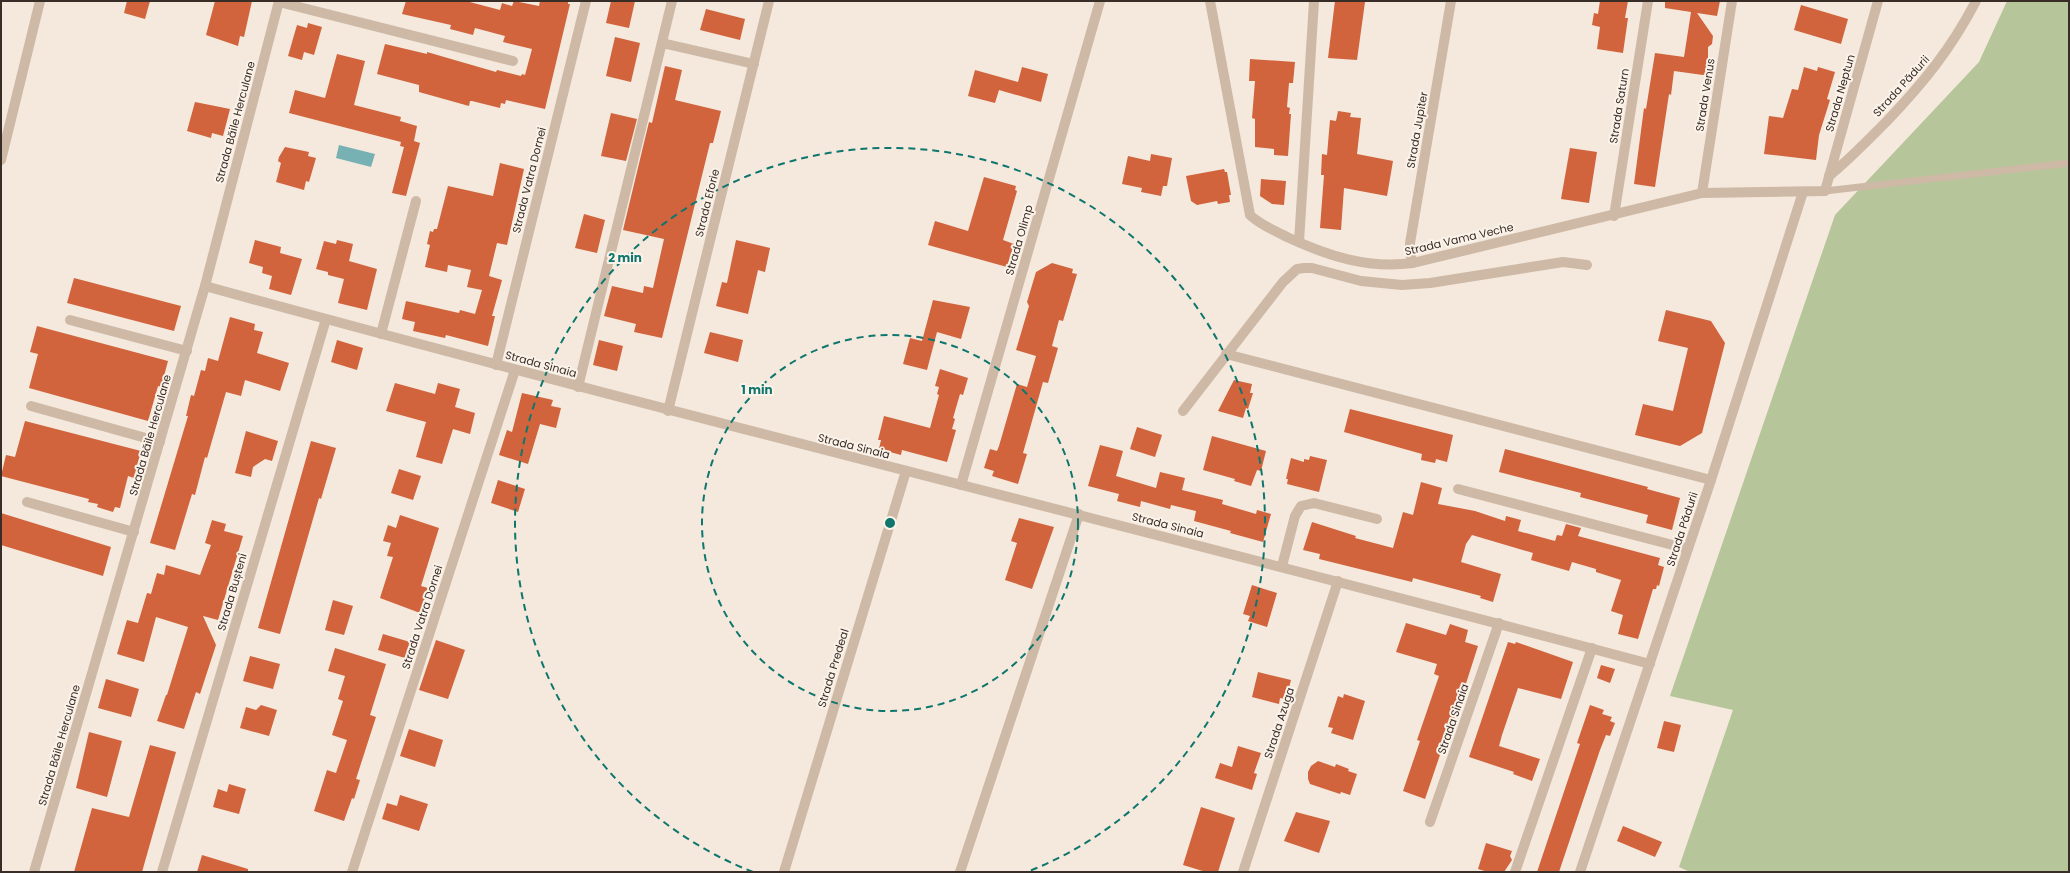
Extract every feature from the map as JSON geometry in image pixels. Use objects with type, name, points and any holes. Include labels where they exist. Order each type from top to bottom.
[{"type":"street","points":[[1,160],[40,1]]},
{"type":"street","points":[[279,1],[513,61]]},
{"type":"street","name":"Strada Băile Herculane","points":[[34,872],[187,351],[279,1]]},
{"type":"street","name":"Strada Vatra Dornei","points":[[496,365],[586,1]]},
{"type":"street","points":[[578,387],[672,1]]},
{"type":"street","name":"Strada Eforie","points":[[668,411],[769,1]]},
{"type":"street","name":"Strada Olimp","points":[[961,485],[1100,1]]},
{"type":"street","name":"Strada Vama Veche","points":[[1210,1],[1247,209],[1250,215],[1255,220],[1299,242],[1355,262],[1389,265],[1413,263],[1614,216],[1702,193],[1825,191]]},
{"type":"street","points":[[1299,242],[1314,1]]},
{"type":"street","name":"Strada Jupiter","points":[[1413,263],[1410,253],[1410,243],[1451,1]]},
{"type":"street","name":"Strada Saturn","points":[[1614,216],[1648,1]]},
{"type":"street","name":"Strada Venus","points":[[1702,193],[1732,1]]},
{"type":"street","name":"Strada Neptun","points":[[1825,191],[1878,1]]},
{"type":"street","name":"Strada Pădurii","points":[[1830,176],[1863,145],[1927,77],[1947,51],[1976,1]]},
{"type":"street","points":[[662,43],[754,64]]},
{"type":"street","name":"Strada Pădurii","points":[[1580,872],[1711,480],[1803,192]]},
{"type":"street","points":[[381,334],[416,201]]},
{"type":"street","points":[[1183,412],[1282,282],[1297,269],[1312,268],[1349,279],[1402,285],[1430,283],[1563,262],[1587,265]]},
{"type":"street","name":"Strada Sinaia","points":[[205,286],[668,411],[1282,566],[1650,664]]},
{"type":"street","name":"Strada Bușteni","points":[[162,872],[326,319]]},
{"type":"street","points":[[70,320],[187,351]]},
{"type":"street","points":[[1226,354],[1711,480]]},
{"type":"street","name":"Strada Vatra Dornei","points":[[352,872],[515,370]]},
{"type":"street","points":[[31,406],[160,442]]},
{"type":"street","name":"Strada Predeal","points":[[784,872],[906,471]]},
{"type":"street","points":[[1458,489],[1688,549]]},
{"type":"street","points":[[27,502],[134,532]]},
{"type":"street","points":[[1282,566],[1295,516],[1301,506],[1314,503],[1377,519]]},
{"type":"street","points":[[960,872],[1079,514]]},
{"type":"street","name":"Strada Azuga","points":[[1243,872],[1338,581]]},
{"type":"street","name":"Strada Sinaia","points":[[1430,822],[1498,623]]},
{"type":"street","points":[[1515,872],[1592,648]]},
{"type":"lane","points":[[1825,191],[2069,163]]},
{"type":"green space","points":[[2007,1],[2069,1],[2069,872],[1690,872],[1679,867],[1733,710],[1670,696],[1835,215],[1979,62]]},
{"type":"water","points":[[339,145],[375,154],[371,167],[336,158]]},
{"type":"building","points":[[127,1],[150,1],[145,19],[124,13]]},
{"type":"building","points":[[215,1],[252,1],[244,37],[240,36],[238,46],[206,35]]},
{"type":"building","points":[[406,1],[466,1],[500,10],[502,3],[512,6],[514,1],[539,6],[540,1],[568,1],[568,4],[570,4],[545,109],[506,100],[505,104],[501,103],[500,108],[472,101],[470,101],[469,106],[419,92],[419,85],[377,74],[385,44],[427,54],[427,52],[496,72],[497,70],[521,76],[522,74],[525,75],[532,49],[503,42],[505,36],[475,28],[473,35],[450,29],[451,25],[402,14]]},
{"type":"building","points":[[611,1],[635,1],[629,28],[606,23]]},
{"type":"building","points":[[1335,1],[1365,2],[1357,60],[1328,58]]},
{"type":"building","points":[[1600,1],[1628,1],[1625,18],[1628,18],[1623,53],[1597,49],[1600,27],[1592,25],[1594,13],[1598,14]]},
{"type":"building","points":[[1665,1],[1720,1],[1717,16],[1697,13],[1713,36],[1712,44],[1708,47],[1708,73],[1703,75],[1674,71],[1671,95],[1669,94],[1655,187],[1634,184],[1644,108],[1646,109],[1655,53],[1684,57],[1691,12],[1665,8]]},
{"type":"building","points":[[1801,5],[1848,19],[1841,44],[1794,30]]},
{"type":"building","points":[[706,9],[745,19],[740,40],[700,30]]},
{"type":"building","points":[[308,23],[322,27],[314,55],[304,52],[302,60],[288,56],[297,25],[307,28]]},
{"type":"building","points":[[615,37],[640,43],[631,82],[606,76]]},
{"type":"building","points":[[337,54],[365,61],[354,105],[401,117],[400,121],[417,126],[414,141],[420,143],[406,196],[392,193],[404,147],[400,146],[401,142],[289,113],[295,90],[325,98]]},
{"type":"building","points":[[1250,59],[1295,62],[1293,83],[1289,83],[1287,107],[1290,108],[1289,114],[1291,114],[1288,156],[1274,155],[1274,149],[1255,147],[1255,119],[1252,118],[1255,81],[1249,81]]},
{"type":"building","points":[[665,66],[682,70],[675,100],[721,111],[713,143],[710,143],[662,338],[634,332],[636,324],[604,316],[612,286],[643,293],[644,286],[653,288],[664,239],[623,230],[649,122],[652,123]]},
{"type":"building","points":[[1022,67],[1048,74],[1041,102],[999,90],[995,103],[968,96],[975,70],[1018,82]]},
{"type":"building","points":[[1804,67],[1817,71],[1818,67],[1835,72],[1827,99],[1830,100],[1819,135],[1816,160],[1764,154],[1769,116],[1783,118],[1792,89],[1798,90]]},
{"type":"building","points":[[195,102],[230,109],[223,136],[212,133],[211,138],[187,131]]},
{"type":"building","points":[[1338,111],[1351,113],[1350,117],[1361,118],[1357,154],[1393,161],[1387,196],[1344,188],[1341,230],[1320,228],[1324,175],[1321,175],[1322,154],[1327,155],[1330,120],[1336,121]]},
{"type":"building","points":[[611,113],[637,119],[626,161],[601,156]]},
{"type":"building","points":[[285,147],[309,152],[308,156],[316,158],[309,182],[306,181],[304,190],[276,182],[281,163],[278,161],[279,157]]},
{"type":"building","points":[[1570,148],[1597,152],[1589,203],[1561,199]]},
{"type":"building","points":[[1151,154],[1172,158],[1167,186],[1163,186],[1161,196],[1141,192],[1142,188],[1122,184],[1128,156],[1150,161]]},
{"type":"building","points":[[500,163],[524,169],[507,245],[497,243],[489,276],[502,280],[492,316],[495,316],[488,346],[446,335],[445,338],[413,331],[415,322],[402,319],[406,301],[459,313],[460,310],[475,314],[482,290],[467,287],[471,270],[448,265],[447,272],[425,267],[430,245],[427,244],[430,231],[433,232],[434,229],[437,229],[448,186],[493,196]]},
{"type":"building","points":[[1224,169],[1225,172],[1227,172],[1231,195],[1229,195],[1230,202],[1218,204],[1217,201],[1197,205],[1191,201],[1186,176]]},
{"type":"building","points":[[984,177],[1016,186],[1015,190],[1017,191],[1003,240],[1014,244],[1007,267],[928,245],[935,221],[968,231]]},
{"type":"building","points":[[1261,179],[1286,181],[1284,205],[1272,204],[1260,196]]},
{"type":"building","points":[[584,214],[605,220],[597,253],[575,248]]},
{"type":"building","points":[[255,240],[281,247],[280,253],[302,259],[291,295],[269,289],[272,276],[262,273],[263,267],[249,263]]},
{"type":"building","points":[[337,240],[353,244],[349,261],[377,269],[367,310],[338,303],[344,279],[328,275],[328,272],[316,269],[324,241],[336,244]]},
{"type":"building","points":[[736,240],[770,248],[765,272],[758,270],[748,314],[716,306],[722,282],[727,283]]},
{"type":"building","points":[[1052,263],[1073,269],[1072,273],[1077,274],[1063,321],[1059,320],[1052,346],[1058,348],[1048,383],[1043,382],[1023,453],[1027,454],[1018,484],[992,476],[994,471],[984,468],[990,449],[997,451],[999,446],[1017,384],[1027,387],[1036,356],[1016,350],[1029,306],[1027,302],[1036,272]]},
{"type":"building","points":[[74,278],[181,306],[174,331],[67,303]]},
{"type":"building","points":[[933,300],[970,307],[961,339],[937,332],[927,370],[903,364],[910,338],[922,341]]},
{"type":"building","points":[[1666,310],[1711,321],[1725,343],[1702,433],[1680,446],[1635,435],[1643,404],[1673,411],[1688,348],[1658,341]]},
{"type":"building","points":[[230,317],[255,324],[254,330],[263,332],[257,353],[289,363],[280,391],[245,380],[241,396],[226,392],[207,458],[205,457],[195,495],[192,494],[175,550],[150,543],[188,416],[186,416],[191,395],[194,396],[201,370],[205,371],[208,358],[218,361]]},
{"type":"building","points":[[37,326],[168,361],[161,387],[158,386],[148,421],[29,388],[38,354],[30,352]]},
{"type":"building","points":[[710,332],[743,340],[738,362],[704,353]]},
{"type":"building","points":[[337,340],[363,348],[357,370],[331,362]]},
{"type":"building","points":[[599,340],[623,346],[617,371],[593,365]]},
{"type":"building","points":[[940,369],[968,378],[963,395],[960,394],[953,418],[955,419],[952,429],[956,430],[947,462],[902,450],[901,455],[879,449],[881,440],[878,440],[884,416],[930,428],[939,395],[937,394],[939,387],[935,386]]},
{"type":"building","points":[[1234,380],[1252,384],[1250,393],[1253,393],[1248,409],[1246,408],[1243,418],[1218,411]]},
{"type":"building","points":[[395,383],[435,394],[438,383],[460,389],[455,407],[475,413],[470,434],[453,429],[442,464],[416,457],[426,422],[386,411]]},
{"type":"building","points":[[522,393],[553,400],[551,406],[561,408],[556,428],[540,424],[528,464],[499,455],[507,430],[512,432]]},
{"type":"building","points":[[1350,409],[1453,435],[1447,462],[1436,459],[1435,463],[1421,460],[1422,454],[1344,432]]},
{"type":"building","points":[[25,421],[141,451],[134,478],[128,476],[120,508],[115,507],[113,512],[97,507],[98,504],[88,502],[89,499],[1,476],[6,455],[15,457]]},
{"type":"building","points":[[1137,427],[1162,435],[1155,457],[1130,449]]},
{"type":"building","points":[[246,431],[278,441],[272,461],[265,459],[253,467],[251,477],[235,473]]},
{"type":"building","points":[[1212,436],[1266,451],[1261,471],[1257,470],[1251,486],[1234,481],[1235,479],[1203,470]]},
{"type":"building","points":[[311,441],[336,448],[321,499],[319,498],[280,634],[258,628]]},
{"type":"building","points":[[1100,445],[1123,451],[1116,476],[1156,488],[1160,472],[1185,478],[1182,490],[1223,500],[1222,504],[1256,514],[1257,510],[1271,514],[1263,542],[1230,533],[1231,531],[1194,521],[1196,511],[1171,505],[1170,509],[1141,501],[1140,507],[1117,501],[1119,494],[1088,486]]},
{"type":"building","points":[[1505,449],[1648,487],[1647,489],[1680,498],[1672,530],[1646,523],[1648,515],[1580,497],[1581,493],[1499,472]]},
{"type":"building","points":[[1310,456],[1327,460],[1319,492],[1287,484],[1288,479],[1286,479],[1291,458],[1304,462],[1304,459],[1309,460]]},
{"type":"building","points":[[399,469],[421,476],[413,500],[391,493]]},
{"type":"building","points":[[498,480],[525,489],[518,512],[491,503]]},
{"type":"building","points":[[1421,482],[1442,488],[1438,504],[1475,511],[1505,521],[1506,516],[1521,520],[1518,531],[1555,541],[1557,535],[1562,536],[1566,524],[1581,528],[1578,536],[1660,558],[1658,565],[1664,567],[1659,586],[1657,585],[1656,589],[1653,589],[1638,639],[1618,634],[1623,615],[1611,611],[1621,580],[1596,572],[1596,569],[1572,562],[1569,571],[1531,560],[1533,553],[1472,535],[1466,544],[1461,562],[1501,574],[1493,602],[1480,598],[1481,596],[1413,578],[1412,582],[1319,559],[1320,554],[1303,550],[1312,522],[1356,536],[1355,538],[1393,548],[1403,512],[1413,515]]},
{"type":"building","points":[[1,513],[111,547],[103,576],[1,545]]},
{"type":"building","points":[[400,515],[439,528],[421,586],[428,588],[420,613],[380,598],[393,557],[387,556],[391,543],[383,541],[388,525],[396,528]]},
{"type":"building","points":[[1019,518],[1054,527],[1032,589],[1005,580],[1017,543],[1011,541]]},
{"type":"building","points":[[212,520],[226,524],[224,531],[243,536],[218,620],[203,616],[216,645],[200,694],[196,692],[184,729],[157,721],[167,695],[188,627],[156,617],[144,662],[117,654],[127,620],[138,623],[147,593],[151,594],[157,573],[164,575],[166,565],[200,575],[211,545],[205,543]]},
{"type":"building","points":[[1252,585],[1277,593],[1267,627],[1248,621],[1250,616],[1243,614]]},
{"type":"building","points":[[333,600],[353,606],[344,635],[325,630]]},
{"type":"building","points":[[1406,623],[1446,635],[1450,624],[1468,630],[1465,642],[1478,646],[1445,749],[1442,749],[1425,799],[1403,791],[1420,741],[1417,740],[1439,676],[1434,674],[1437,664],[1396,652]]},
{"type":"building","points":[[383,634],[410,642],[405,658],[378,650]]},
{"type":"building","points":[[436,640],[465,650],[448,699],[419,690]]},
{"type":"building","points":[[1508,642],[1515,644],[1516,642],[1573,662],[1561,699],[1518,688],[1499,746],[1540,759],[1532,781],[1513,774],[1514,772],[1469,757]]},
{"type":"building","points":[[335,648],[386,664],[370,715],[376,717],[356,779],[360,780],[354,799],[352,798],[344,821],[314,811],[327,770],[336,773],[347,740],[332,735],[343,701],[338,699],[345,676],[328,671]]},
{"type":"building","points":[[250,656],[280,664],[273,689],[243,681]]},
{"type":"building","points":[[1601,665],[1615,669],[1610,683],[1597,678]]},
{"type":"building","points":[[1258,672],[1291,680],[1286,699],[1280,698],[1279,704],[1252,697]]},
{"type":"building","points":[[106,679],[139,689],[131,717],[98,708]]},
{"type":"building","points":[[1344,694],[1365,701],[1353,740],[1331,733],[1333,728],[1328,727],[1338,696],[1343,698]]},
{"type":"building","points":[[261,705],[277,710],[269,736],[240,728],[246,707],[256,710]]},
{"type":"building","points":[[1590,705],[1604,710],[1602,714],[1612,717],[1610,721],[1615,723],[1610,736],[1606,735],[1600,750],[1559,872],[1537,872],[1580,744],[1577,743]]},
{"type":"building","points":[[1664,721],[1681,725],[1674,752],[1657,748]]},
{"type":"building","points":[[409,729],[443,740],[435,767],[400,756]]},
{"type":"building","points":[[89,732],[122,741],[107,797],[76,788]]},
{"type":"building","points":[[150,745],[176,752],[142,872],[74,872],[92,808],[129,817]]},
{"type":"building","points":[[1238,746],[1261,753],[1254,773],[1257,774],[1252,790],[1215,778],[1220,763],[1232,767]]},
{"type":"building","points":[[1318,761],[1335,767],[1336,764],[1357,774],[1350,795],[1341,792],[1340,794],[1310,784],[1308,772],[1311,766]]},
{"type":"building","points":[[229,784],[246,789],[239,814],[213,807],[218,789],[227,792]]},
{"type":"building","points":[[400,795],[428,804],[419,831],[382,819],[387,803],[397,806]]},
{"type":"building","points":[[1201,807],[1235,818],[1218,872],[1206,872],[1183,865]]},
{"type":"building","points":[[1296,812],[1330,821],[1319,853],[1284,841]]},
{"type":"building","points":[[1623,826],[1662,842],[1655,857],[1617,841]]},
{"type":"building","points":[[1486,843],[1512,851],[1510,856],[1512,860],[1504,872],[1488,872],[1478,869]]},
{"type":"building","points":[[202,855],[248,869],[248,872],[197,872]]}]
